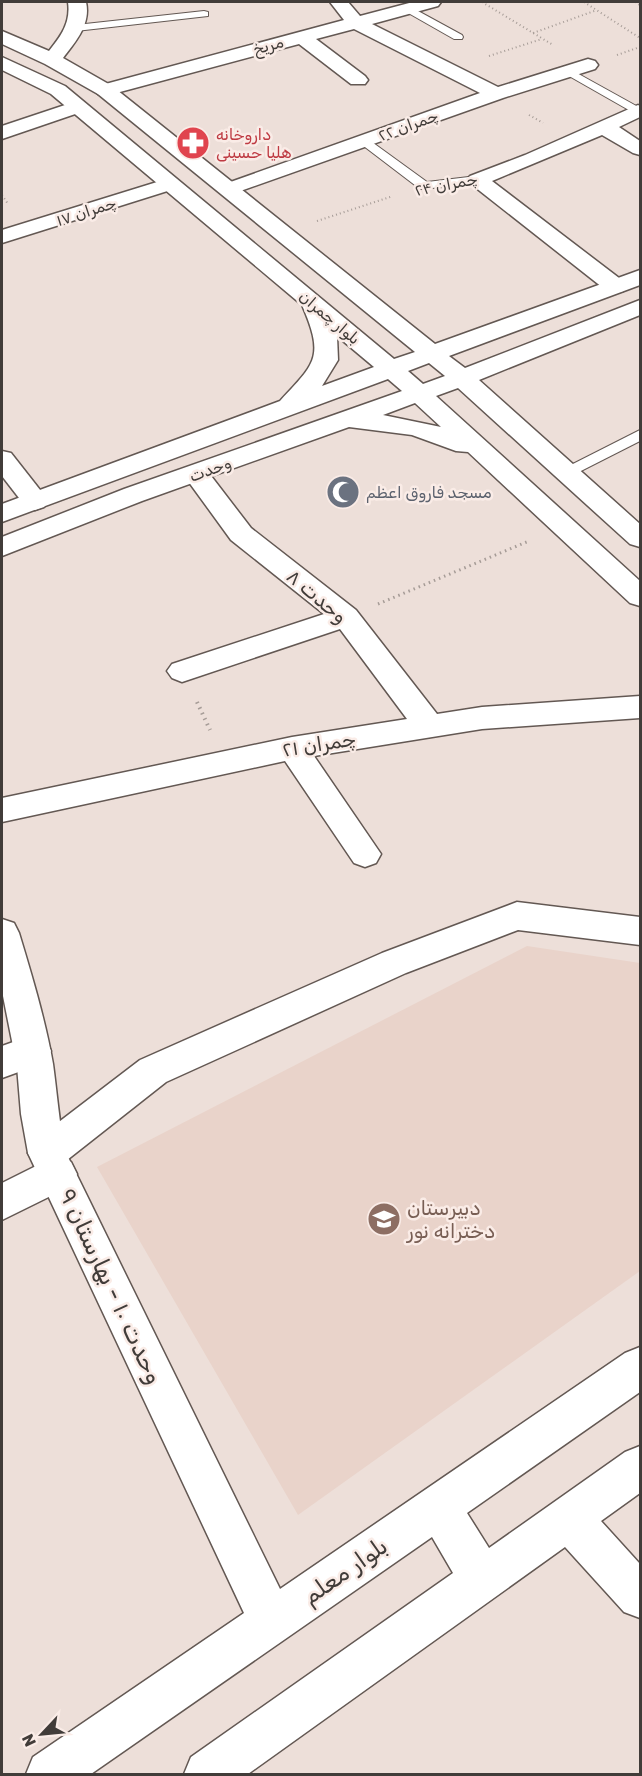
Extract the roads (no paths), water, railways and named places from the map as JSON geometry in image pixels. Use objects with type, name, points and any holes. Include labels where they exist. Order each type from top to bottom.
[{"type":"street","points":[[52,60],[76,28],[79,8],[77,2]]},
{"type":"street","points":[[339,2],[355,22],[496,94]]},
{"type":"street","name":"مریخ","points":[[105,90],[432,2]]},
{"type":"street","points":[[302,37],[358,80]]},
{"type":"street","name":"بلوار چمران","points":[[2,38],[52,60],[105,90],[462,378],[640,538]]},
{"type":"street","name":"بلوار چمران","points":[[2,63],[58,90],[312,302],[419,393],[640,596]]},
{"type":"street","name":"چمران ۲۲","points":[[229,189],[496,94],[588,64]]},
{"type":"street","points":[[2,133],[77,107]]},
{"type":"street","name":"چمران ۲۴","points":[[477,180],[638,111]]},
{"type":"street","points":[[604,127],[640,148]]},
{"type":"street","points":[[477,180],[615,286]]},
{"type":"street","name":"چمران ۱۷","points":[[2,237],[170,184]]},
{"type":"street","points":[[432,354],[640,277]]},
{"type":"street","points":[[286,409],[315,380],[329,355],[324,328],[312,302]]},
{"type":"street","points":[[462,378],[640,307]]},
{"type":"street","points":[[376,308],[410,322],[434,327],[467,332],[501,328]]},
{"type":"street","name":"وحدت","points":[[2,513],[432,354]]},
{"type":"street","points":[[508,417],[502,388],[507,372],[522,354]]},
{"type":"street","name":"وحدت","points":[[2,547],[133,495],[462,378]]},
{"type":"street","points":[[339,422],[386,421],[427,430],[486,454]]},
{"type":"street","points":[[2,459],[54,526]]},
{"type":"street","name":"وحدت ۸","points":[[196,474],[241,534],[346,617],[429,726]]},
{"type":"street","points":[[182,671],[346,617]]},
{"type":"street","name":"چمران ۲۱","points":[[2,810],[292,748],[482,718],[640,707]]},
{"type":"street","points":[[292,748],[365,854]]},
{"type":"street","points":[[2,1202],[53,1163],[153,1071],[394,963],[517,916],[640,931]]},
{"type":"street","name":"وحدت ۱۰ - بهارستان ۹","points":[[2,933],[25,1012],[17,1057],[39,1113],[53,1163],[272,1622]]},
{"type":"street","name":"بلوار معلم","points":[[50,1774],[640,1368]]},
{"type":"street","points":[[208,1774],[640,1467]]},
{"type":"street","points":[[438,1507],[483,1580]]},
{"type":"street","points":[[569,1518],[640,1596]]},
{"type":"lane","points":[[407,8],[458,38]]},
{"type":"lane","points":[[76,28],[204,14]]},
{"type":"lane","points":[[566,70],[638,111]]},
{"type":"lane","name":"چمران ۲۴","points":[[365,141],[424,186],[477,180]]},
{"type":"lane","points":[[568,472],[640,435]]},
{"type":"lane","points":[[623,444],[640,454]]},
{"type":"place","name":"داروخانه هلیا حسینی","points":[[193,143]]},
{"type":"place","name":"مسجد فاروق اعظم","points":[[343,492]]},
{"type":"place","name":"دبیرستان دخترانه نور","points":[[384,1219]]}]
